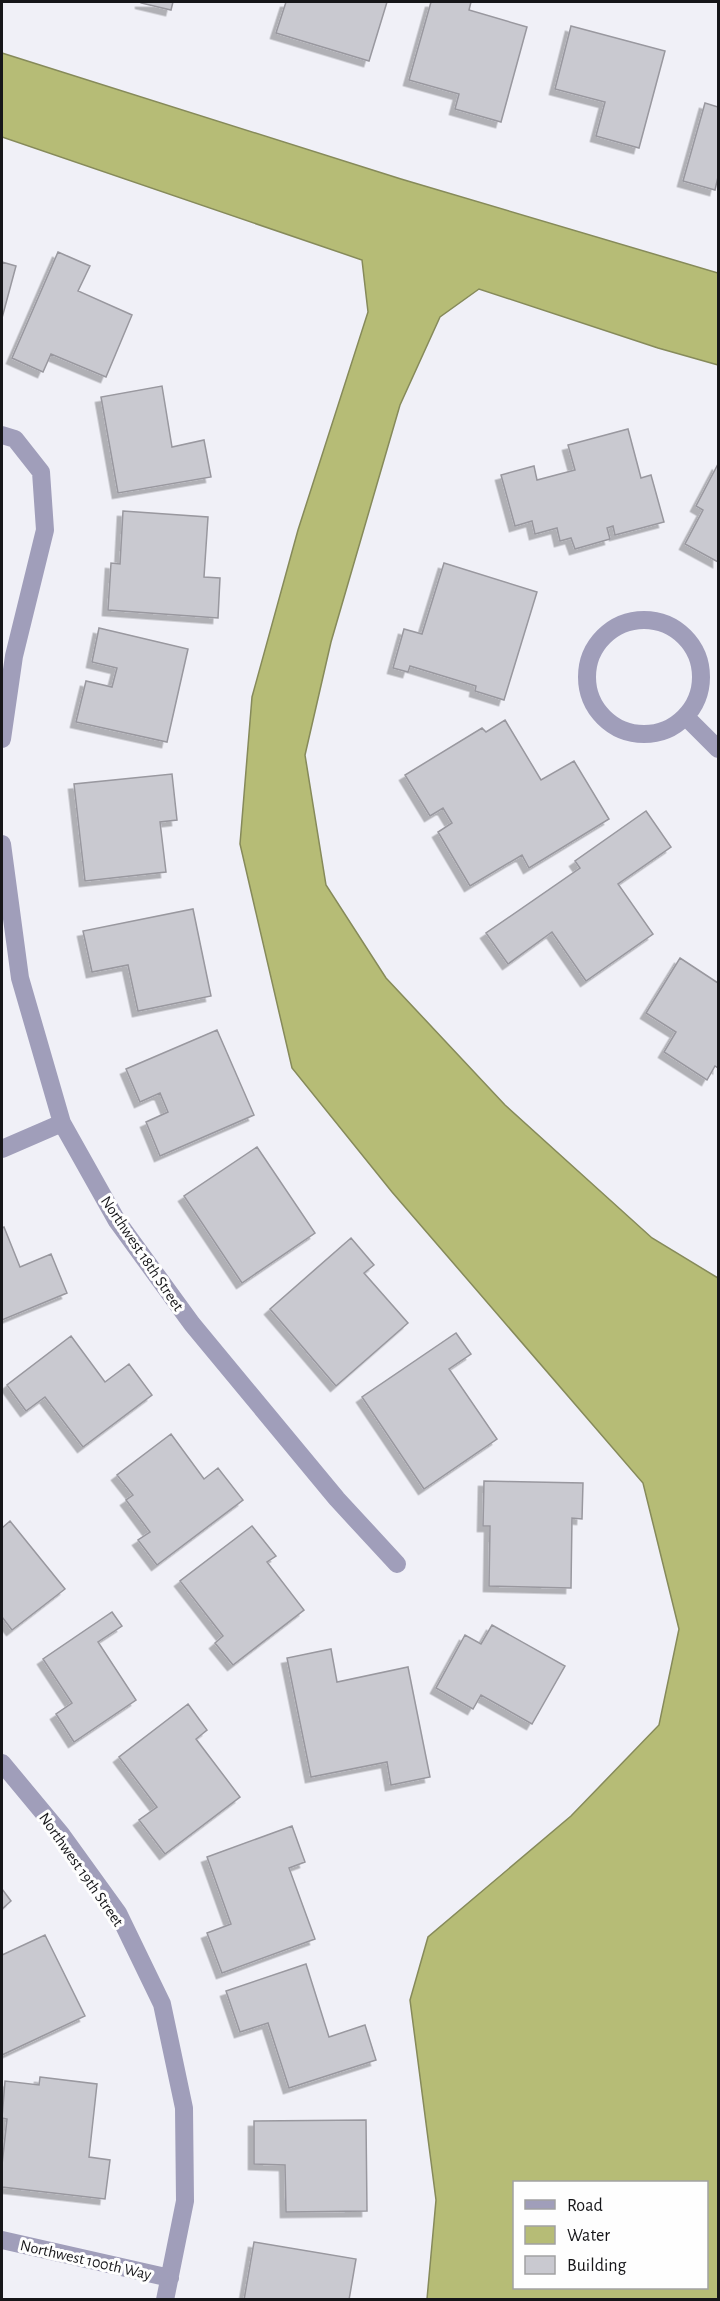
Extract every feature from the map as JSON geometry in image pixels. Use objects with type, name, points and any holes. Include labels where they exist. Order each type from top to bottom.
[{"type":"street","points":[[2,435],[15,439],[41,472],[45,530],[14,656],[2,739]]},
{"type":"street","points":[[633,621],[651,621],[669,625],[683,635],[694,650],[700,666],[701,684],[696,702],[686,717],[670,729],[651,734],[631,733],[613,725],[598,711],[590,694],[587,674],[592,655],[602,638],[616,627],[633,621]]},
{"type":"street","points":[[686,717],[718,749]]},
{"type":"street","name":"Northwest 18th Street","points":[[2,844],[20,978],[62,1123],[117,1221],[192,1324],[337,1499],[397,1564]]},
{"type":"street","points":[[2,1149],[62,1123]]},
{"type":"street","name":"Northwest 19th Street","points":[[2,1763],[61,1834],[117,1913],[162,2004],[184,2108],[185,2201],[165,2300]]},
{"type":"street","name":"Northwest 100th Way","points":[[2,2240],[170,2278]]},
{"type":"water","points":[[2,53],[401,179],[718,273],[718,365],[658,348],[479,289],[440,317],[400,405],[331,642],[305,755],[326,885],[386,978],[505,1105],[652,1238],[718,1278],[718,2299],[427,2299],[436,2200],[410,2000],[428,1937],[571,1816],[659,1725],[679,1629],[643,1483],[392,1192],[292,1068],[240,844],[252,697],[298,530],[368,312],[362,260],[2,137]]},
{"type":"building","points":[[141,2],[173,2],[171,10]]},
{"type":"building","points":[[286,2],[387,2],[369,61],[276,33]]},
{"type":"building","points":[[431,2],[471,2],[469,10],[527,27],[501,122],[455,109],[459,94],[409,80]]},
{"type":"building","points":[[571,26],[665,51],[639,148],[596,136],[605,102],[555,89]]},
{"type":"building","points":[[705,103],[718,107],[718,177],[715,190],[683,181]]},
{"type":"building","points":[[58,252],[90,266],[78,291],[132,315],[106,377],[51,354],[43,372],[12,358]]},
{"type":"building","points":[[2,262],[16,266],[2,318]]},
{"type":"building","points":[[162,386],[172,447],[204,440],[211,477],[118,493],[101,397]]},
{"type":"building","points":[[628,429],[641,478],[651,475],[664,522],[615,535],[613,526],[607,528],[610,539],[575,549],[571,538],[560,541],[557,528],[535,534],[532,521],[515,526],[501,475],[534,466],[537,480],[575,470],[568,445]]},
{"type":"building","points":[[718,464],[718,562],[685,544],[703,510],[696,506]]},
{"type":"building","points":[[123,511],[208,517],[204,577],[220,578],[218,618],[108,610],[111,563],[120,564]]},
{"type":"building","points":[[444,563],[537,592],[504,700],[475,691],[476,686],[410,666],[408,672],[393,668],[404,629],[422,634]]},
{"type":"building","points":[[99,628],[188,649],[167,742],[76,722],[86,681],[112,687],[117,668],[92,662]]},
{"type":"building","points":[[505,720],[541,780],[574,761],[609,819],[529,868],[522,855],[470,886],[438,832],[452,823],[443,808],[430,816],[405,775],[482,728],[486,732]]},
{"type":"building","points":[[172,774],[177,820],[160,822],[166,872],[85,881],[74,784]]},
{"type":"building","points":[[646,811],[671,847],[618,884],[653,934],[586,981],[552,932],[508,964],[486,933],[580,868],[575,861]]},
{"type":"building","points":[[193,909],[211,996],[138,1011],[128,965],[92,972],[83,931]]},
{"type":"building","points":[[680,958],[718,983],[718,1068],[715,1066],[707,1080],[664,1052],[676,1032],[646,1013]]},
{"type":"building","points":[[217,1030],[254,1115],[160,1156],[146,1122],[168,1112],[160,1093],[140,1102],[126,1069]]},
{"type":"building","points":[[257,1147],[315,1233],[242,1283],[184,1196]]},
{"type":"building","points":[[4,1227],[20,1267],[51,1254],[67,1293],[2,1320],[2,1228]]},
{"type":"building","points":[[351,1238],[374,1265],[364,1273],[408,1323],[336,1386],[270,1309]]},
{"type":"building","points":[[456,1333],[471,1354],[449,1369],[497,1439],[424,1489],[362,1397]]},
{"type":"building","points":[[71,1336],[105,1382],[129,1364],[152,1395],[83,1447],[45,1397],[26,1411],[7,1385]]},
{"type":"building","points":[[171,1434],[204,1479],[218,1468],[243,1500],[157,1565],[138,1540],[150,1532],[126,1500],[133,1495],[117,1475]]},
{"type":"building","points":[[484,1481],[583,1483],[582,1519],[572,1518],[571,1588],[489,1586],[490,1526],[483,1526]]},
{"type":"building","points":[[10,1521],[65,1589],[12,1630],[2,1617],[2,1528]]},
{"type":"building","points":[[252,1526],[276,1556],[267,1562],[304,1610],[233,1665],[215,1643],[223,1636],[180,1581]]},
{"type":"building","points":[[112,1612],[122,1626],[98,1642],[136,1700],[74,1742],[56,1714],[72,1703],[43,1659]]},
{"type":"building","points":[[492,1625],[565,1666],[532,1724],[481,1695],[473,1709],[436,1688],[465,1635],[481,1644]]},
{"type":"building","points":[[331,1649],[337,1682],[408,1667],[430,1777],[391,1785],[387,1762],[311,1777],[287,1658]]},
{"type":"building","points":[[188,1704],[207,1730],[196,1739],[240,1797],[165,1854],[139,1820],[157,1807],[119,1757]]},
{"type":"building","points":[[292,1826],[305,1862],[289,1868],[315,1939],[222,1973],[207,1933],[231,1924],[207,1857]]},
{"type":"building","points":[[2,1889],[11,1901],[2,1909]]},
{"type":"building","points":[[45,1935],[85,2016],[2,2055],[2,1955]]},
{"type":"building","points":[[306,1964],[329,2037],[365,2025],[376,2060],[289,2088],[268,2023],[240,2032],[226,1991]]},
{"type":"building","points":[[40,2077],[97,2084],[89,2157],[110,2160],[105,2199],[2,2187],[7,2119],[2,2118],[5,2081],[39,2085]]},
{"type":"building","points":[[366,2120],[367,2211],[286,2212],[285,2165],[254,2164],[254,2121]]},
{"type":"building","points":[[254,2242],[356,2259],[349,2300],[244,2300]]}]
